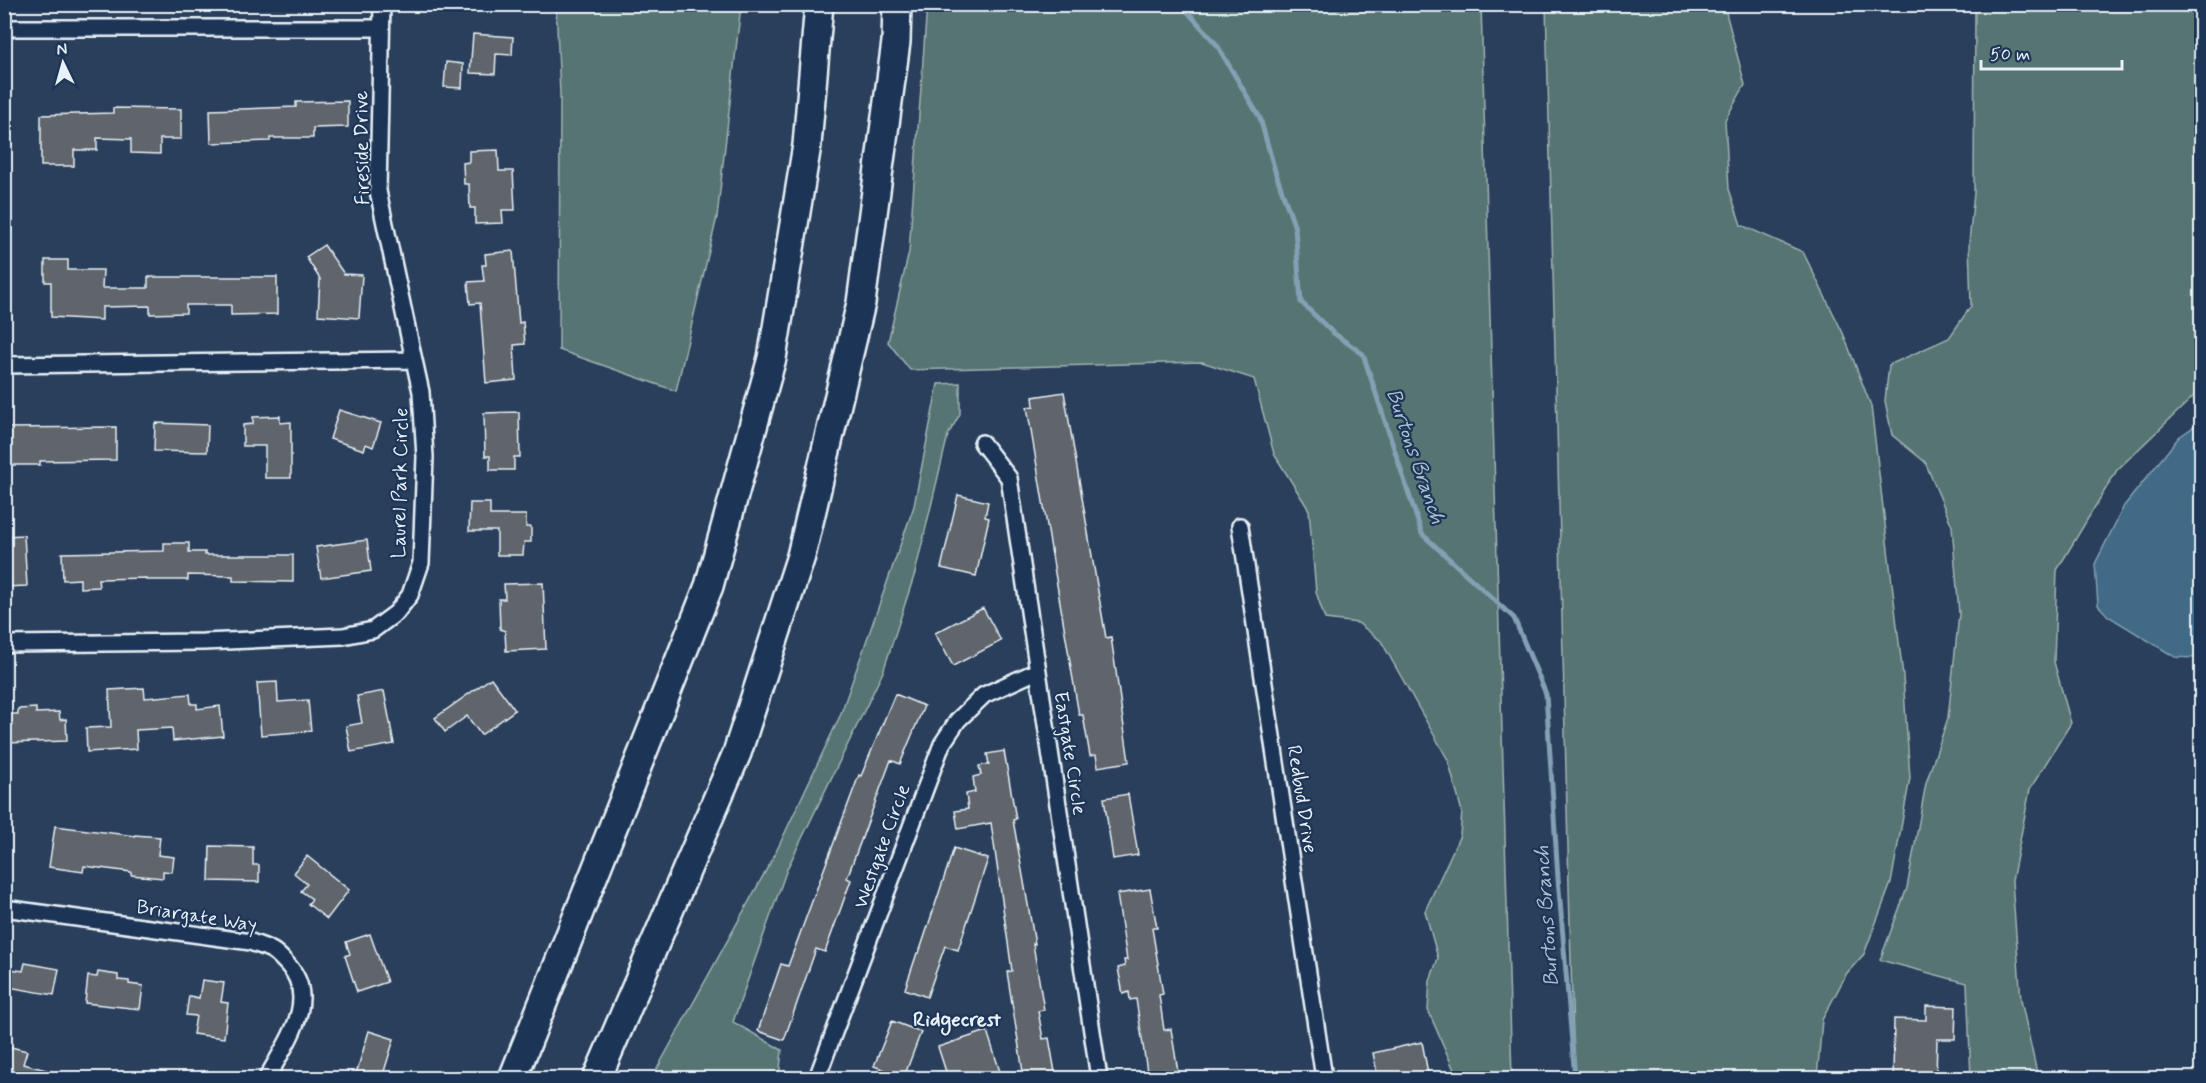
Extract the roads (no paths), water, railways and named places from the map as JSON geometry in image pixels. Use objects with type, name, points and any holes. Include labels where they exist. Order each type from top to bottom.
[{"type":"highway","points":[[513,1078],[709,586],[772,358],[807,145],[819,4]]},
{"type":"highway","points":[[597,1078],[737,753],[801,556],[861,303],[896,42],[897,4]]},
{"type":"street","name":"Fireside Drive","points":[[382,4],[378,191],[414,360]]},
{"type":"street","points":[[4,27],[381,28]]},
{"type":"street","points":[[4,365],[414,360]]},
{"type":"street","name":"Laurel Park Circle","points":[[4,644],[215,642],[343,636],[373,630],[396,613],[410,595],[421,563],[424,457],[421,392],[414,360]]},
{"type":"street","name":"Eastgate Circle","points":[[982,442],[1009,478],[1099,1078]]},
{"type":"street","name":"Redbud Drive","points":[[1240,526],[1324,1078]]},
{"type":"street","name":"Westgate Circle","points":[[817,1078],[942,744],[958,720],[984,695],[1037,671]]},
{"type":"street","name":"Briargate Way","points":[[4,908],[251,942],[275,952],[294,971],[301,988],[302,1002],[297,1021],[267,1078]]},
{"type":"water","points":[[2201,422],[2201,654],[2194,658],[2175,657],[2108,616],[2098,605],[2095,564],[2124,506],[2179,437]]},
{"type":"waterway","name":"Burtons Branch","points":[[1181,4],[1217,45],[1260,118],[1295,228],[1301,302],[1332,332],[1363,354],[1422,534],[1514,618],[1546,694],[1558,878],[1575,1078]]},
{"type":"district","name":"Ridgecrest","points":[[957,1019]]}]
